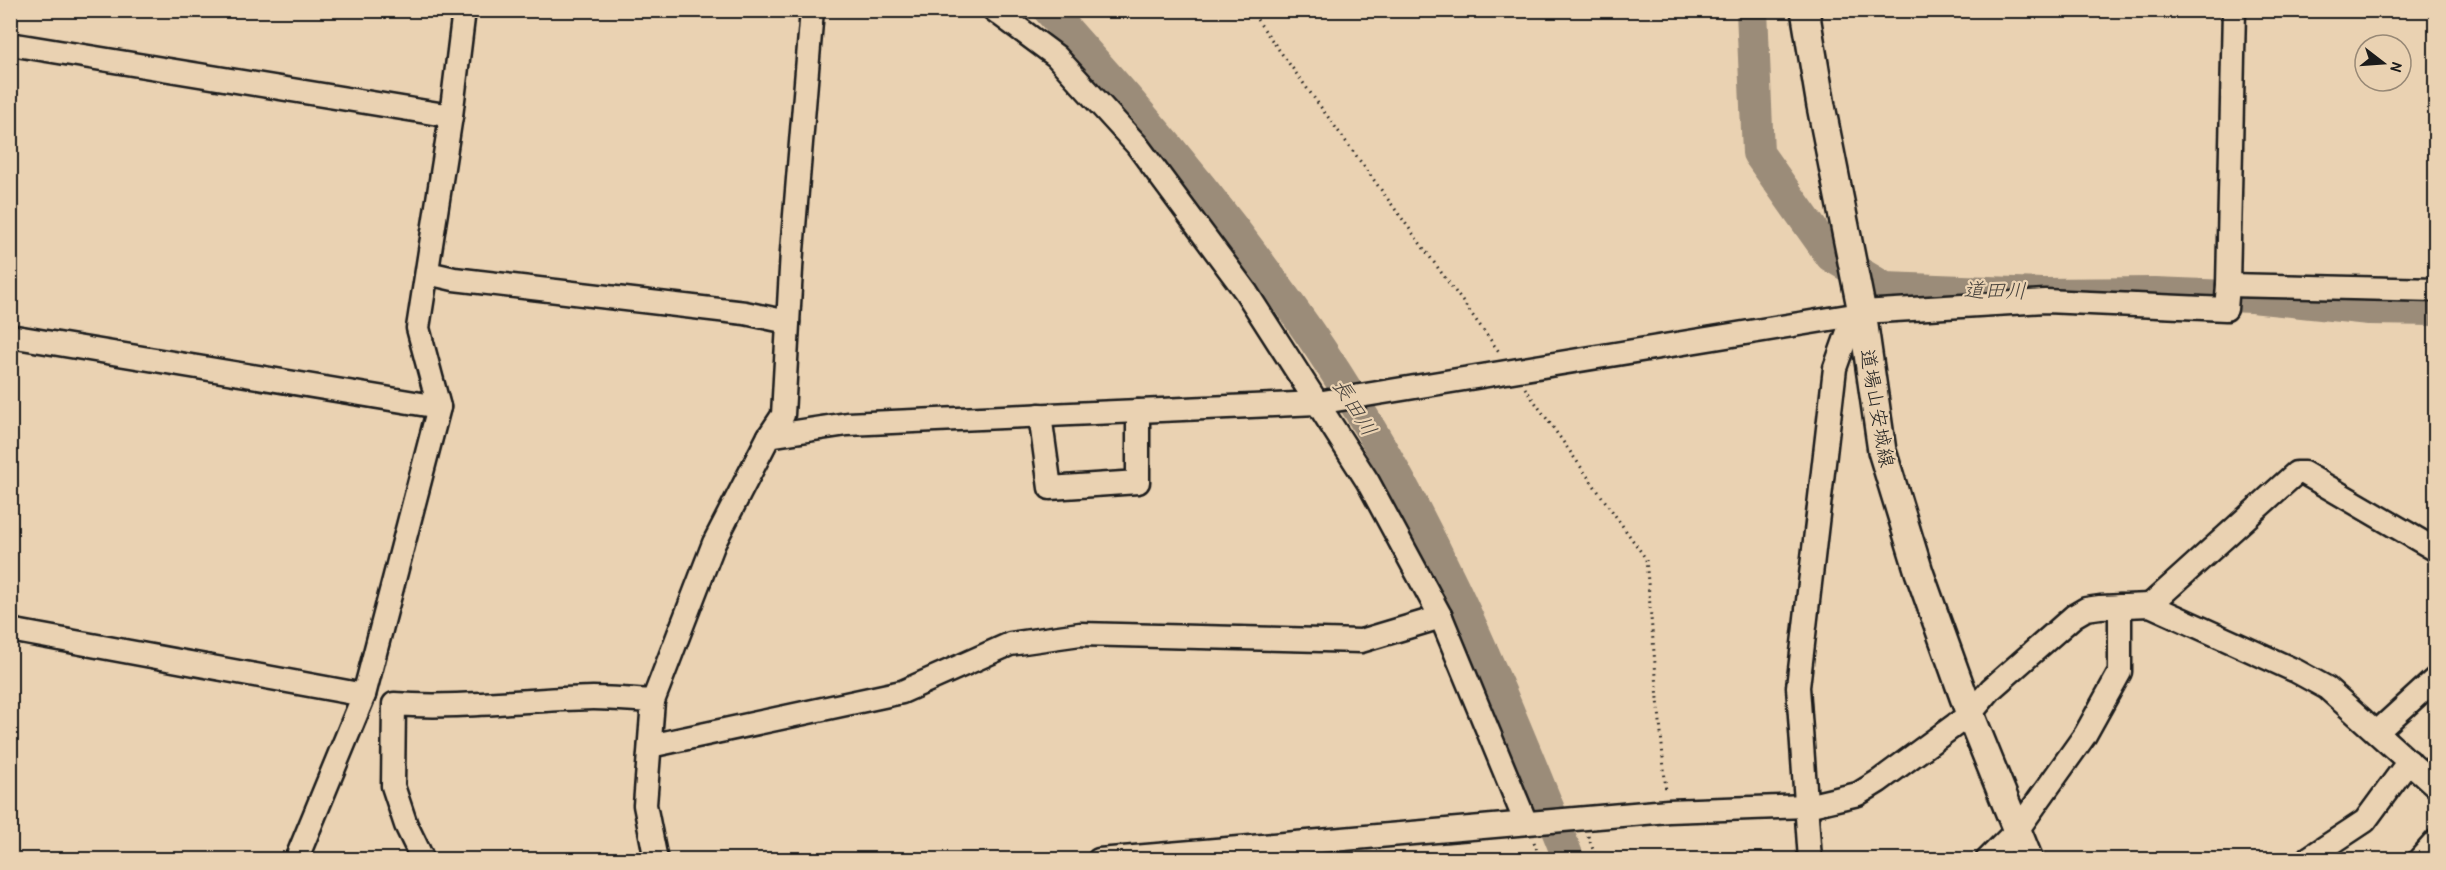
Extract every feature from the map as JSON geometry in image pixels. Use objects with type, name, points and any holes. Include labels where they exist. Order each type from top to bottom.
[{"type":"main road","name":"道場山安城線","points":[[1805,10],[1882,450],[1919,572],[1970,714],[2029,860]]},
{"type":"street","points":[[296,860],[363,695],[439,407],[418,328],[452,116],[464,10]]},
{"type":"street","points":[[656,860],[645,805],[653,701],[714,543],[769,436],[783,415],[812,10]]},
{"type":"street","points":[[994,10],[1056,56],[1137,145],[1246,292],[1368,482],[1441,617],[1526,823]]},
{"type":"street","points":[[769,436],[847,424],[1317,403],[1858,314],[2045,301],[2226,309],[2234,10]]},
{"type":"street","points":[[10,44],[452,116]]},
{"type":"street","points":[[428,273],[454,279],[745,313],[788,322]]},
{"type":"street","points":[[2228,285],[2436,290]]},
{"type":"street","points":[[1810,860],[1798,687],[1835,368],[1858,314]]},
{"type":"street","points":[[10,336],[439,407]]},
{"type":"street","points":[[1040,415],[1050,488],[1138,483],[1138,411]]},
{"type":"street","points":[[2150,605],[2296,473],[2304,473],[2436,550]]},
{"type":"street","points":[[1099,860],[1668,811],[1807,806],[1858,794],[1880,781],[1970,714],[1991,689],[2074,616],[2086,609],[2120,606],[2150,605],[2296,670],[2327,688],[2436,786]]},
{"type":"street","points":[[1987,860],[2018,829],[2085,735],[2120,672],[2120,606]]},
{"type":"street","points":[[650,746],[902,692],[1010,644],[1080,634],[1361,641],[1441,617]]},
{"type":"street","points":[[10,630],[363,695]]},
{"type":"street","points":[[2377,732],[2434,681]]},
{"type":"street","points":[[423,860],[406,825],[393,786],[394,704],[418,706],[485,704],[594,698],[653,701]]},
{"type":"street","points":[[2306,860],[2366,821],[2409,761]]},
{"type":"street","points":[[2419,860],[2436,841]]},
{"type":"path","points":[[1250,10],[1512,370],[1646,559],[1668,811]]},
{"type":"waterway","name":"長田川","points":[[1049,10],[1159,135],[1224,216],[1306,328],[1347,390],[1385,454],[1453,586],[1513,722],[1569,860]]},
{"type":"waterway","name":"道田川","points":[[1752,10],[1758,153],[1831,256],[1885,288],[2041,294],[2155,293],[2252,297],[2369,309],[2436,310]]}]
